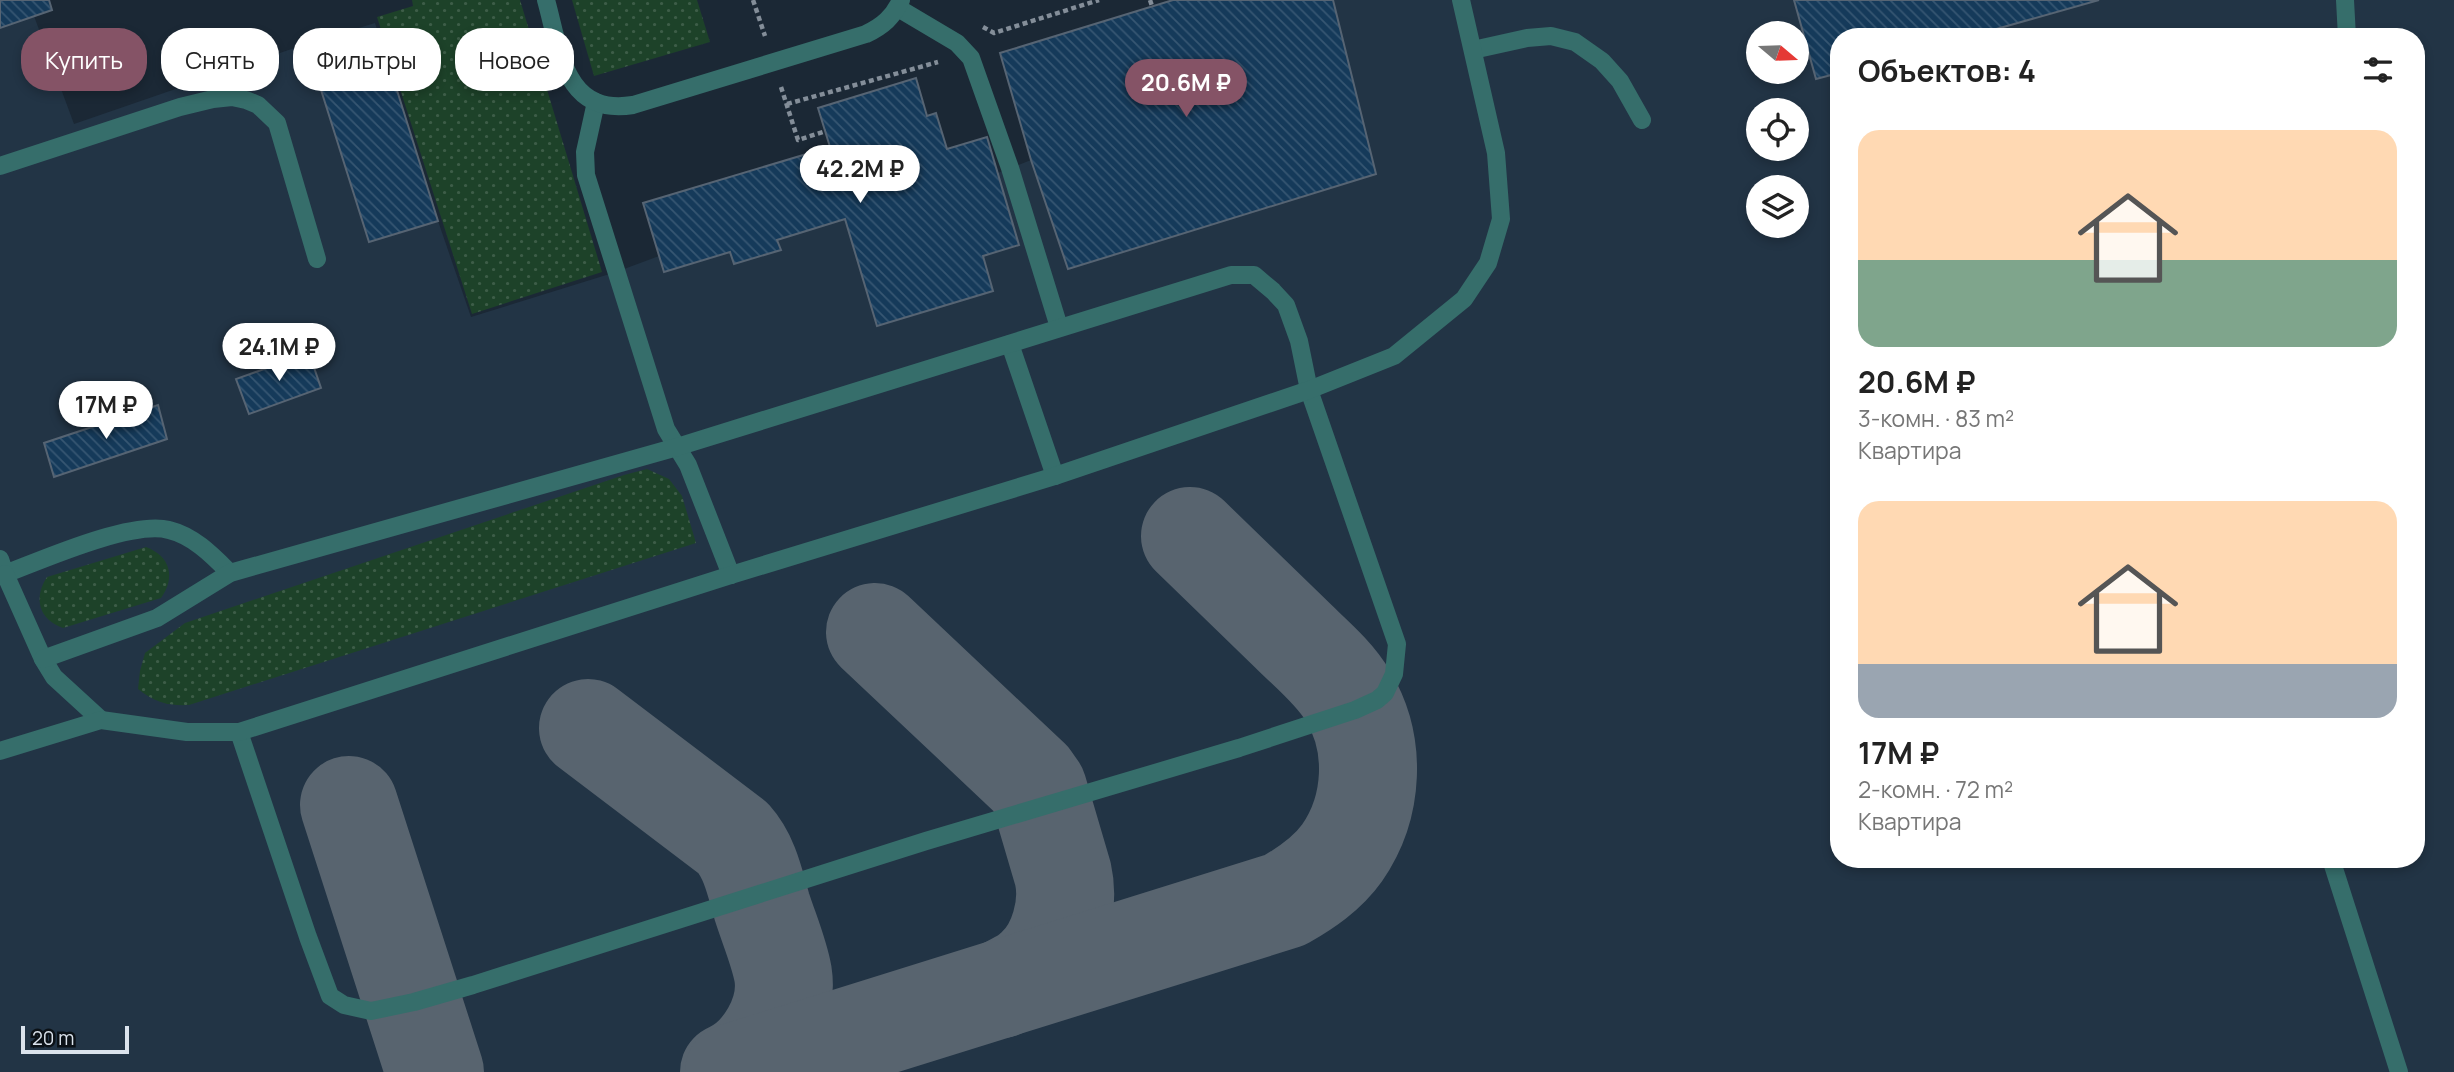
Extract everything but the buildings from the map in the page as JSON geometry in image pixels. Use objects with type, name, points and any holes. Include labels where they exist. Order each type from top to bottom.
[{"type":"street","points":[[546,0],[567,73],[575,87],[596,102],[618,107],[634,105],[866,34],[883,26],[900,4],[957,43],[971,58],[1010,168],[1059,327]]},
{"type":"street","points":[[0,751],[101,720],[187,732],[239,732],[731,575],[1055,476],[1309,390],[1394,356],[1464,299],[1488,264],[1501,219],[1496,153],[1461,0]]},
{"type":"street","points":[[2345,0],[2347,28]]},
{"type":"street","points":[[1473,50],[1527,38],[1551,36],[1575,42],[1602,61],[1620,80],[1642,120]]},
{"type":"street","points":[[0,166],[180,107],[213,99],[232,97],[246,100],[258,104],[277,123],[317,259]]},
{"type":"street","points":[[596,102],[585,152],[586,175],[666,429],[688,465],[731,575]]},
{"type":"street","points":[[43,659],[157,618],[230,573],[677,447],[1210,279],[1231,275],[1254,275],[1286,306],[1298,341],[1309,390],[1397,644],[1394,674],[1385,693],[1356,710],[1239,748],[926,841],[473,985],[371,1011],[344,1005],[330,996],[307,937],[239,732]]},
{"type":"street","points":[[1010,344],[1055,476]]},
{"type":"street","points":[[101,720],[54,677],[43,659],[2,567],[108,536],[136,530],[169,529],[202,545],[230,573]]},
{"type":"street","points":[[2334,868],[2399,1072]]},
{"type":"path","points":[[787,104],[941,61],[973,23],[994,33],[1099,0]]},
{"type":"shaded area","points":[[0,0],[49,0],[52,10],[34,16],[38,28],[21,28],[21,91],[62,91],[74,124],[170,91],[279,91],[279,53],[293,48],[293,91],[397,91],[471,317],[659,256],[643,203],[830,147],[818,108],[916,78],[927,115],[936,113],[947,149],[987,137],[998,173],[1031,160],[1000,53],[1173,0],[2454,0],[2454,1072],[0,1072]]},
{"type":"shaded area","points":[[375,23],[377,28],[359,28]]},
{"type":"green space","points":[[412,0],[520,0],[528,28],[455,28],[455,91],[547,91],[602,272],[472,314],[401,91],[441,91],[441,28],[381,28],[377,17],[413,6]]},
{"type":"green space","points":[[572,0],[697,0],[710,42],[594,76]]},
{"type":"green space","points":[[647,469],[669,479],[682,496],[696,543],[189,705],[162,702],[138,689],[145,653],[185,623]]},
{"type":"green space","points":[[146,547],[161,556],[168,568],[168,582],[161,598],[63,628],[48,620],[40,600],[47,577]]},
{"type":"taxiway","points":[[734,1072],[1285,900],[1316,880],[1336,861],[1353,835],[1366,796],[1367,755],[1364,734],[1357,715],[1348,696],[1329,671],[1190,536]]},
{"type":"taxiway","points":[[875,632],[1031,779],[1038,789],[1063,874],[1063,912],[1056,937],[1043,960],[1027,975],[1001,989]]},
{"type":"taxiway","points":[[588,728],[733,838],[748,862],[779,957],[784,989],[778,1018],[771,1032],[753,1056],[729,1072]]},
{"type":"taxiway","points":[[349,805],[435,1072]]}]
